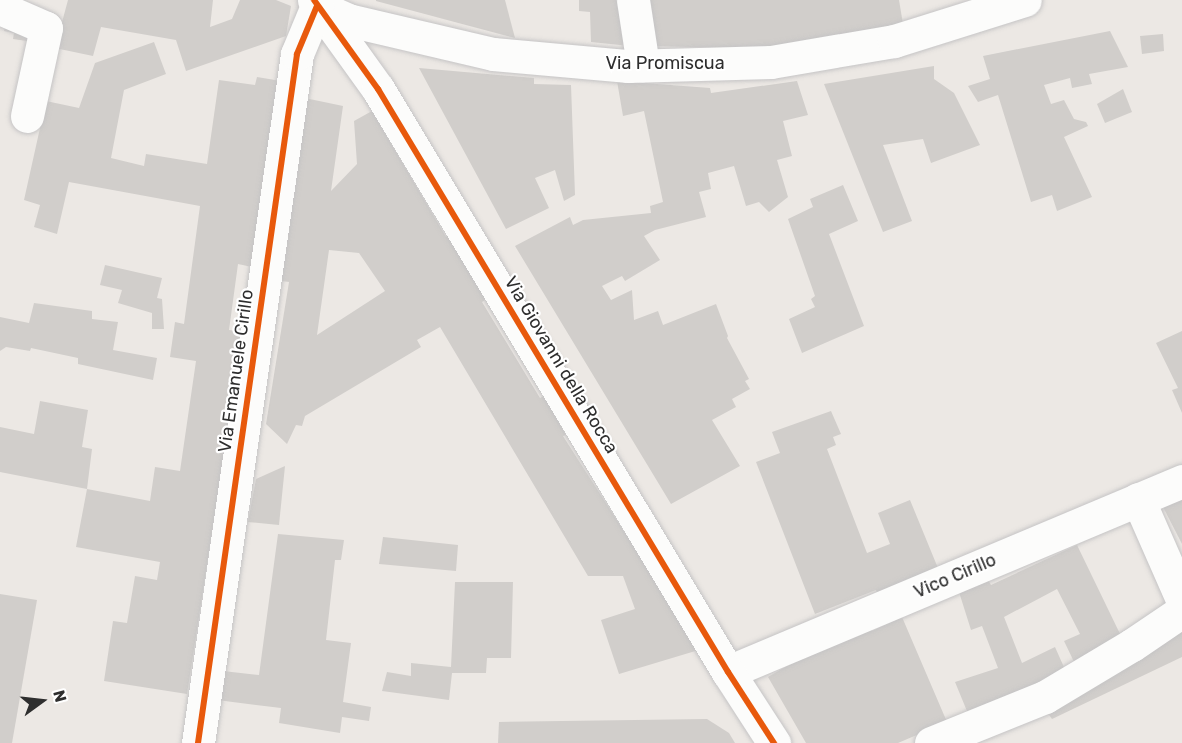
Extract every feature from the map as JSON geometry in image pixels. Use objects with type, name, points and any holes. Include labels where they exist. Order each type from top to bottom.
[{"type":"street","points":[[633,0],[643,65]]},
{"type":"street","name":"Via Promiscua","points":[[312,2],[348,20],[493,54],[643,65],[771,62],[883,43],[1025,0]]},
{"type":"street","name":"Via Giovanni della Rocca","points":[[312,2],[378,89],[728,672],[774,743]]},
{"type":"street","name":"Via Emanuele Cirillo","points":[[198,743],[297,54],[312,2]]},
{"type":"street","points":[[0,8],[46,28],[27,116]]},
{"type":"street","name":"Vico Cirillo","points":[[728,672],[1182,481]]},
{"type":"street","points":[[1138,499],[1182,599]]},
{"type":"street","points":[[932,743],[1045,697],[1132,645],[1182,611]]},
{"type":"building","points":[[68,0],[213,0],[210,27],[232,19],[240,0],[276,0],[291,6],[286,36],[186,71],[176,40],[101,27],[93,56],[55,48]]},
{"type":"building","points":[[376,0],[505,0],[515,38],[376,1]]},
{"type":"building","points":[[579,0],[625,0],[630,46],[591,42],[590,12],[579,11]]},
{"type":"building","points":[[643,0],[899,0],[904,30],[814,50],[649,46]]},
{"type":"building","points":[[7,19],[34,42],[13,39],[14,33],[4,31]]},
{"type":"building","points":[[1110,31],[1128,67],[1089,74],[1092,84],[1072,88],[1070,78],[1044,85],[1051,104],[1064,100],[1074,119],[1086,122],[1088,126],[1064,137],[1092,197],[1057,211],[1052,195],[1031,202],[998,95],[978,102],[968,86],[990,79],[983,56]]},
{"type":"building","points":[[1163,34],[1164,51],[1142,54],[1140,36]]},
{"type":"building","points":[[154,42],[166,74],[124,90],[111,158],[144,166],[146,154],[207,164],[219,80],[255,85],[257,77],[281,81],[252,267],[238,264],[229,330],[243,332],[187,694],[104,681],[113,621],[127,623],[135,576],[157,580],[160,562],[76,547],[87,489],[150,501],[155,467],[180,471],[196,361],[170,357],[175,322],[184,324],[200,206],[69,182],[57,234],[34,227],[40,205],[24,200],[46,101],[79,108],[95,63]]},
{"type":"building","points":[[934,66],[934,79],[954,93],[980,145],[931,163],[923,139],[883,145],[912,221],[883,232],[824,84]]},
{"type":"building","points":[[419,68],[534,78],[534,84],[571,85],[575,195],[564,201],[555,170],[535,178],[549,208],[506,229]]},
{"type":"building","points":[[617,81],[710,88],[711,93],[797,81],[808,115],[783,121],[792,156],[777,160],[788,197],[769,212],[759,202],[746,206],[734,166],[708,173],[711,189],[699,192],[706,217],[655,230],[644,236],[660,260],[625,281],[622,276],[602,286],[611,300],[632,290],[634,320],[658,311],[663,325],[716,304],[727,338],[749,379],[745,381],[750,389],[732,399],[736,407],[712,420],[740,466],[671,504],[515,246],[570,217],[573,225],[583,220],[651,213],[650,206],[663,202],[644,111],[623,116]]},
{"type":"building","points":[[1123,89],[1132,112],[1105,123],[1097,104]]},
{"type":"building","points":[[300,97],[343,106],[331,191],[357,164],[354,121],[372,111],[446,237],[449,235],[488,298],[482,302],[540,398],[544,396],[566,435],[563,436],[625,533],[630,529],[702,649],[619,674],[601,620],[635,609],[623,576],[588,576],[440,327],[417,340],[421,347],[305,416],[302,426],[296,425],[287,444],[266,424],[289,282],[274,280]],"holes":[[[329,250],[359,253],[385,291],[317,335]]]},
{"type":"building","points":[[843,185],[858,221],[829,234],[864,326],[802,353],[789,319],[815,307],[811,299],[815,296],[788,219],[813,207],[810,199]]},
{"type":"building","points":[[105,265],[162,278],[157,298],[162,299],[164,329],[152,329],[152,313],[118,303],[122,290],[100,285]]},
{"type":"building","points":[[34,303],[92,311],[92,319],[118,322],[113,350],[157,358],[153,380],[78,364],[78,358],[31,348],[30,351],[6,347],[0,351],[0,317],[29,323]]},
{"type":"building","points":[[1182,331],[1182,413],[1172,390],[1178,388],[1156,343]]},
{"type":"building","points":[[40,401],[88,410],[82,447],[92,449],[87,489],[0,472],[0,427],[34,434]]},
{"type":"building","points":[[831,411],[841,434],[833,437],[836,445],[827,449],[867,553],[890,544],[878,513],[910,500],[940,573],[880,601],[876,590],[815,614],[756,462],[780,453],[772,432]]},
{"type":"building","points":[[285,466],[279,525],[248,522],[256,479]]},
{"type":"building","points":[[1182,492],[1182,544],[1161,503]]},
{"type":"building","points":[[278,534],[344,540],[341,560],[335,560],[326,640],[351,643],[343,702],[371,707],[369,721],[342,717],[340,733],[279,723],[281,708],[217,700],[223,671],[259,675]]},
{"type":"building","points":[[383,537],[458,545],[456,571],[379,564]]},
{"type":"building","points":[[1077,545],[1122,638],[1077,668],[1064,641],[1080,634],[1057,589],[1004,617],[1022,663],[1055,647],[1067,674],[969,716],[955,682],[998,668],[982,626],[971,630],[959,592],[988,580],[991,585]]},
{"type":"building","points":[[455,582],[513,582],[511,658],[487,658],[486,673],[452,673],[449,700],[382,691],[387,672],[411,676],[411,663],[451,667]]},
{"type":"building","points":[[0,594],[37,600],[12,743],[0,743]]},
{"type":"building","points":[[902,617],[947,722],[898,743],[806,743],[768,677],[804,656],[871,626],[872,631]]},
{"type":"building","points":[[1182,630],[1182,657],[1052,719],[1044,708]]},
{"type":"building","points":[[707,719],[729,733],[735,743],[498,743],[499,722]]},
{"type":"cycle path","points":[[314,0],[378,89],[728,672],[774,743]]},
{"type":"cycle path","points":[[198,743],[297,54],[317,6]]}]
